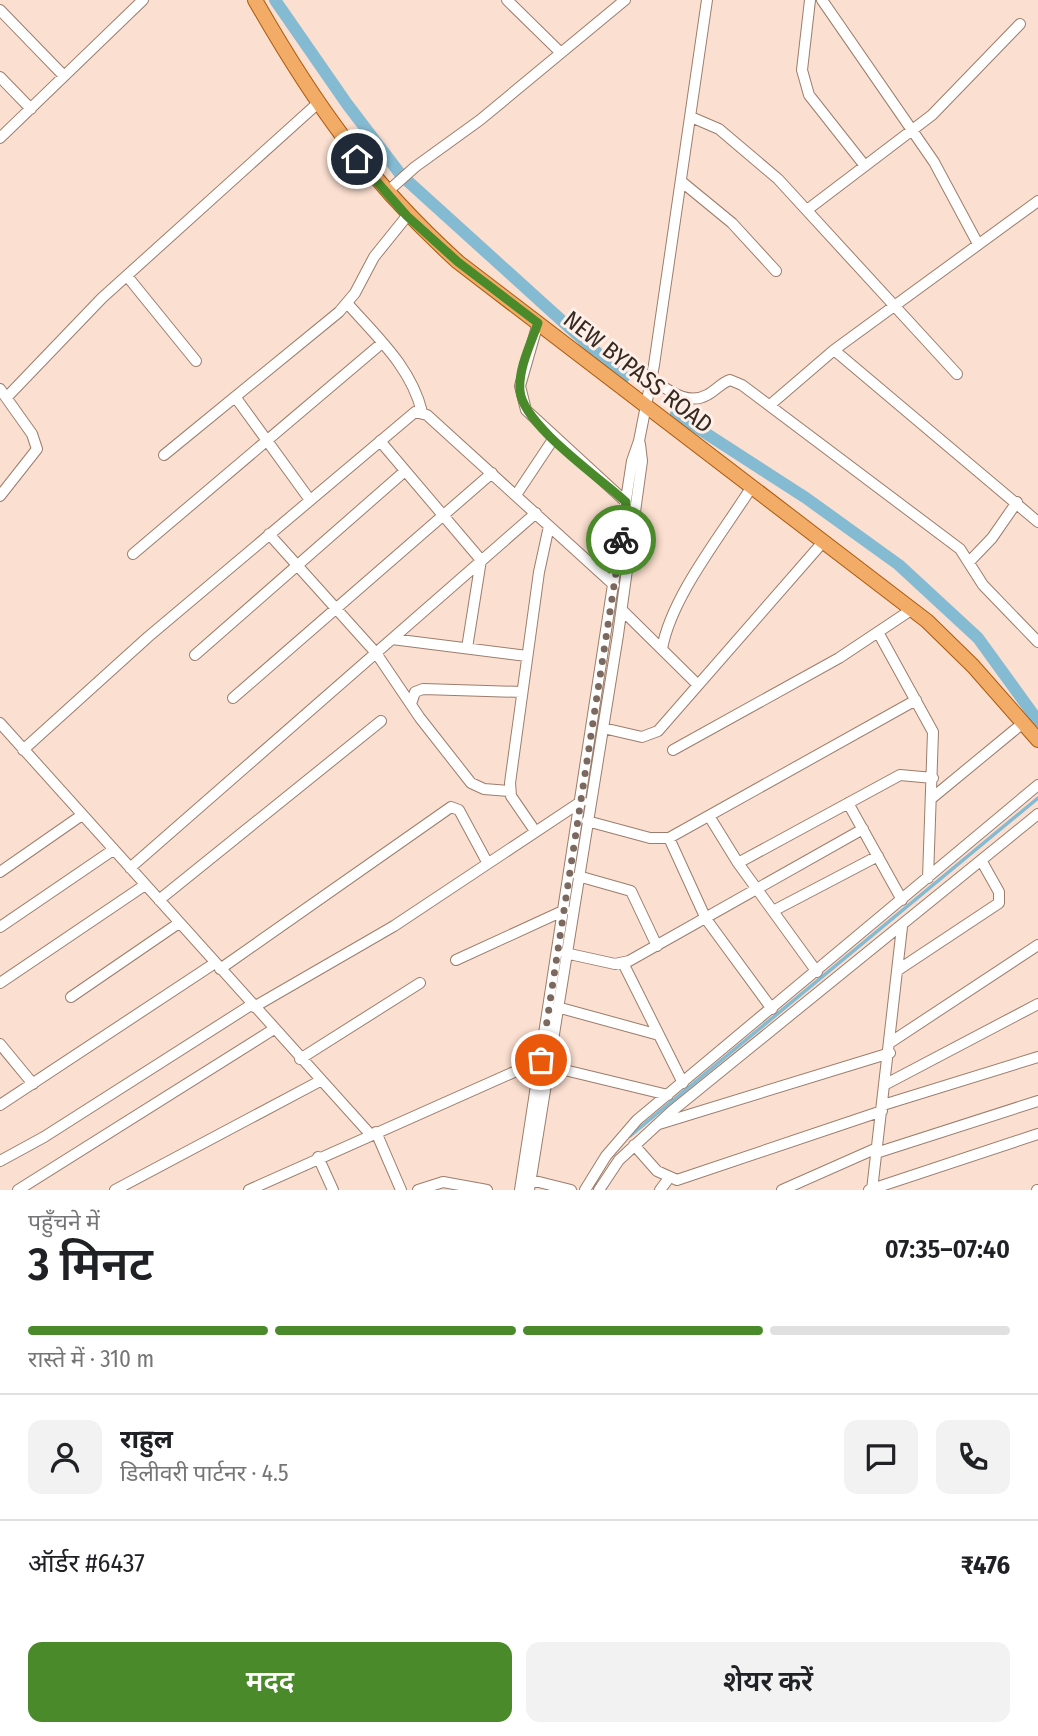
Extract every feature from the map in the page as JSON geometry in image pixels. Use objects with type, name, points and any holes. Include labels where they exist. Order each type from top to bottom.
[{"type":"main road","name":"NEW BYPASS ROAD","points":[[255,0],[317,104],[357,159],[391,189],[407,216],[458,262],[911,610],[973,666],[1038,740]]},
{"type":"street","points":[[0,138],[144,0]]},
{"type":"street","points":[[507,0],[560,52]]},
{"type":"street","points":[[391,189],[481,120],[625,0]]},
{"type":"street","points":[[571,1190],[530,1185],[565,910],[632,461],[639,441],[651,379],[707,0]]},
{"type":"street","points":[[810,0],[804,83],[809,96],[865,166]]},
{"type":"street","points":[[822,0],[934,162],[978,244]]},
{"type":"street","points":[[0,10],[64,76]]},
{"type":"street","points":[[807,210],[912,131],[960,89],[1020,24]]},
{"type":"street","points":[[0,77],[31,109]]},
{"type":"street","points":[[0,496],[37,449],[32,434],[3,393],[127,276],[317,104]]},
{"type":"street","points":[[691,117],[706,121],[745,148],[807,210],[957,374]]},
{"type":"street","points":[[682,182],[732,223],[776,271]]},
{"type":"street","points":[[770,405],[834,350],[1038,201]]},
{"type":"street","points":[[164,455],[327,324],[347,303],[374,257],[407,216]]},
{"type":"street","points":[[127,276],[196,361]]},
{"type":"street","points":[[347,303],[412,381],[422,412],[614,585]]},
{"type":"street","points":[[538,323],[524,365],[520,395],[532,418],[626,502]]},
{"type":"street","points":[[132,554],[382,343]]},
{"type":"street","points":[[834,350],[1038,522]]},
{"type":"street","points":[[651,379],[680,396],[693,399],[708,395],[725,382],[735,381],[960,549],[983,585],[1038,642]]},
{"type":"street","points":[[236,398],[310,500]]},
{"type":"street","points":[[23,750],[269,534],[410,415],[422,412]]},
{"type":"street","points":[[516,495],[554,439]]},
{"type":"street","points":[[380,441],[481,561],[467,648]]},
{"type":"street","points":[[520,1190],[557,1007],[622,610],[642,461],[639,441]]},
{"type":"street","points":[[195,655],[405,471]]},
{"type":"street","points":[[233,698],[492,473]]},
{"type":"street","points":[[662,649],[673,612],[751,488]]},
{"type":"street","points":[[970,561],[992,538],[1017,502]]},
{"type":"street","points":[[130,868],[536,513]]},
{"type":"street","points":[[535,831],[509,791],[527,656],[550,526]]},
{"type":"street","points":[[269,534],[376,653],[471,783],[484,789],[509,791]]},
{"type":"street","points":[[603,728],[650,736],[823,542]]},
{"type":"street","points":[[622,610],[698,685]]},
{"type":"street","points":[[673,750],[879,634],[911,610]]},
{"type":"street","points":[[879,634],[933,732],[928,878]]},
{"type":"street","points":[[392,639],[527,656]]},
{"type":"street","points":[[411,704],[415,692],[423,689],[522,692]]},
{"type":"street","points":[[587,821],[642,837],[669,838],[916,700]]},
{"type":"street","points":[[159,900],[382,721]]},
{"type":"street","points":[[0,723],[320,1081],[373,1133],[401,1190]]},
{"type":"street","points":[[932,798],[1023,723]]},
{"type":"street","points":[[738,863],[900,775],[933,778]]},
{"type":"street","points":[[585,1190],[622,1137],[668,1095],[1038,785]]},
{"type":"street","points":[[0,1161],[44,1137],[253,1006],[394,926],[582,801]]},
{"type":"street","points":[[848,803],[902,900]]},
{"type":"street","points":[[0,1105],[217,966],[451,807],[459,810],[487,862]]},
{"type":"street","points":[[599,1190],[634,1145],[657,1125],[1038,814]]},
{"type":"street","points":[[0,872],[82,815]]},
{"type":"street","points":[[709,816],[738,863],[817,972]]},
{"type":"street","points":[[565,953],[623,963],[863,829]]},
{"type":"street","points":[[669,838],[706,919],[772,1009]]},
{"type":"street","points":[[0,927],[113,850]]},
{"type":"street","points":[[773,911],[878,856]]},
{"type":"street","points":[[898,970],[999,903],[999,892],[981,860]]},
{"type":"street","points":[[578,876],[631,891],[657,946]]},
{"type":"street","points":[[0,983],[145,885]]},
{"type":"street","points":[[456,960],[565,910]]},
{"type":"street","points":[[71,997],[179,923]]},
{"type":"street","points":[[902,927],[886,1084],[871,1189],[1038,1134]]},
{"type":"street","points":[[657,1125],[890,1048],[1038,945]]},
{"type":"street","points":[[623,963],[683,1083]]},
{"type":"street","points":[[300,1059],[420,983]]},
{"type":"street","points":[[886,1084],[1038,1004]]},
{"type":"street","points":[[557,1007],[659,1035]]},
{"type":"street","points":[[18,1190],[274,1030]]},
{"type":"street","points":[[0,1044],[33,1084]]},
{"type":"street","points":[[634,1145],[657,1171],[669,1178],[684,1178],[1038,1057]]},
{"type":"street","points":[[249,1190],[373,1133],[544,1063],[668,1095]]},
{"type":"street","points":[[115,1190],[320,1081]]},
{"type":"street","points":[[782,1190],[877,1150],[1038,1101]]},
{"type":"street","points":[[318,1157],[333,1190]]},
{"type":"street","points":[[660,1190],[669,1178]]},
{"type":"street","points":[[418,1190],[443,1182],[487,1190]]},
{"type":"waterway","points":[[275,0],[347,104],[401,175],[624,377]]},
{"type":"waterway","points":[[676,414],[806,498],[899,565],[978,638],[1038,721]]},
{"type":"waterway","points":[[630,1136],[1038,798]]},
{"type":"way so far","points":[[541,1060],[621,540]]},
{"type":"route","points":[[357,159],[407,216],[458,262],[538,323],[524,365],[520,386],[522,402],[543,429],[626,502],[621,540]]}]
